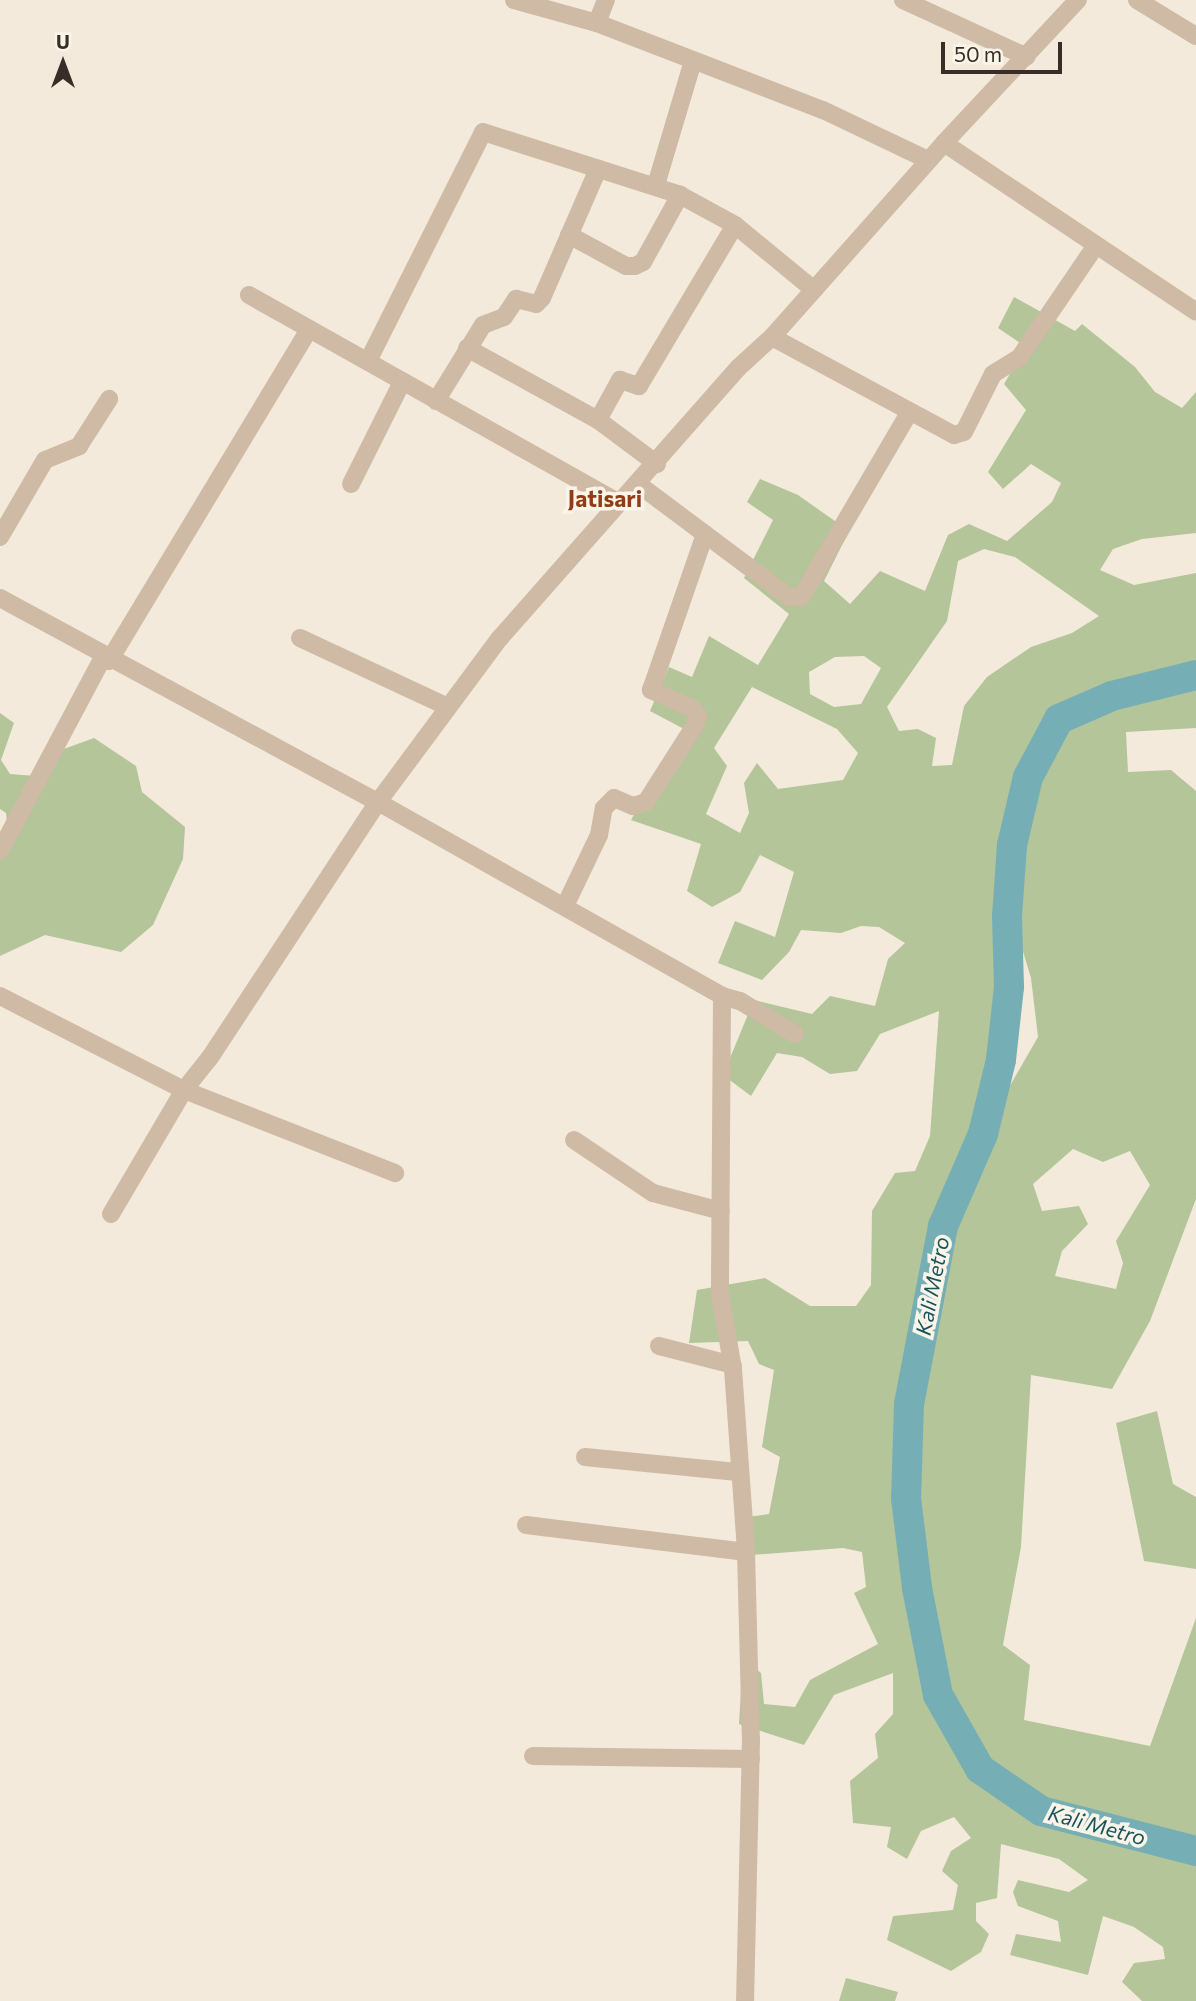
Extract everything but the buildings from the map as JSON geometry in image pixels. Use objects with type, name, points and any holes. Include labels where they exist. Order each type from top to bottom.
[{"type":"street","points":[[514,0],[597,23],[823,110],[928,160]]},
{"type":"street","points":[[597,23],[606,0]]},
{"type":"street","points":[[903,0],[1027,57]]},
{"type":"street","points":[[111,1214],[184,1090],[211,1056],[378,802],[500,638],[657,464],[738,368],[772,337],[928,160],[1079,0]]},
{"type":"street","points":[[1137,0],[1196,36]]},
{"type":"street","points":[[656,186],[693,61]]},
{"type":"street","points":[[368,361],[480,134],[680,195],[735,225],[814,290]]},
{"type":"street","points":[[944,143],[1196,312]]},
{"type":"street","points":[[436,401],[483,325],[504,317],[513,301],[539,302],[598,169]]},
{"type":"street","points":[[569,235],[626,266],[635,266],[643,262],[680,195]]},
{"type":"street","points":[[598,420],[620,380],[639,386],[735,225]]},
{"type":"street","points":[[772,337],[939,431],[964,432],[993,374],[1020,357],[1096,245]]},
{"type":"street","points":[[249,295],[620,503]]},
{"type":"street","points":[[0,851],[106,659],[309,330]]},
{"type":"street","points":[[467,348],[598,420],[657,464]]},
{"type":"street","points":[[351,484],[402,382]]},
{"type":"street","points":[[0,537],[45,460],[79,446],[108,398]]},
{"type":"street","points":[[638,484],[789,597],[801,597],[909,413]]},
{"type":"street","points":[[560,904],[599,835],[604,807],[614,798],[633,806],[646,802],[695,725],[698,716],[692,708],[651,690],[698,529]]},
{"type":"street","points":[[0,598],[106,659],[378,802],[722,996],[740,1001],[795,1034]]},
{"type":"street","points":[[300,638],[448,707]]},
{"type":"street","points":[[0,996],[184,1090],[395,1173]]},
{"type":"street","points":[[722,996],[720,1293],[733,1365],[737,1472],[746,1552],[751,1759],[745,2001]]},
{"type":"street","points":[[574,1140],[653,1193],[721,1212]]},
{"type":"street","points":[[659,1346],[733,1365]]},
{"type":"street","points":[[585,1457],[737,1472]]},
{"type":"street","points":[[526,1525],[746,1552]]},
{"type":"street","points":[[533,1756],[751,1759]]},
{"type":"green space","points":[[1014,297],[1075,331],[1082,324],[1135,367],[1155,392],[1182,408],[1196,392],[1196,533],[1142,539],[1113,549],[1100,570],[1134,585],[1196,573],[1196,728],[1126,732],[1128,772],[1171,770],[1196,791],[1196,1199],[1150,1321],[1112,1389],[1031,1375],[1021,1547],[1003,1645],[1030,1665],[1024,1720],[1150,1746],[1196,1618],[1196,2001],[1142,2001],[1122,1982],[1134,1963],[1165,1959],[1163,1947],[1134,1927],[1103,1916],[1088,1975],[1010,1955],[1016,1934],[1061,1942],[1058,1921],[1018,1906],[1013,1892],[1018,1880],[1069,1892],[1088,1880],[1059,1859],[1001,1844],[997,1898],[976,1903],[976,1921],[989,1934],[981,1952],[951,1971],[887,1940],[893,1916],[953,1910],[958,1885],[942,1871],[951,1851],[971,1838],[954,1817],[921,1831],[907,1859],[887,1847],[891,1827],[853,1823],[850,1781],[878,1758],[875,1734],[893,1714],[893,1673],[834,1695],[804,1745],[739,1724],[742,1673],[749,1664],[761,1673],[764,1704],[795,1707],[810,1680],[878,1644],[854,1593],[866,1587],[862,1552],[843,1548],[739,1556],[740,1518],[769,1514],[780,1457],[762,1447],[774,1370],[759,1364],[748,1341],[689,1343],[697,1290],[765,1278],[810,1306],[856,1306],[871,1285],[872,1211],[895,1173],[915,1171],[930,1136],[939,1011],[880,1034],[857,1071],[830,1074],[802,1057],[777,1053],[751,1096],[723,1075],[754,1000],[812,1014],[830,996],[875,1006],[888,959],[905,943],[879,927],[861,926],[841,933],[801,930],[789,952],[762,980],[718,963],[735,921],[775,937],[794,872],[760,855],[740,892],[712,907],[687,891],[701,844],[631,820],[684,729],[650,711],[669,667],[692,677],[709,636],[758,665],[789,614],[744,578],[773,520],[747,502],[760,479],[798,495],[849,531],[824,581],[850,604],[880,571],[925,591],[948,535],[969,524],[1007,541],[1052,502],[1061,483],[1031,464],[1003,489],[988,472],[1026,410],[1004,384],[1026,347],[998,328]],"holes":[[[984,549],[1015,557],[1099,616],[1072,633],[1031,647],[987,677],[964,706],[952,765],[932,766],[936,738],[918,729],[899,731],[887,707],[947,621],[958,561]],[[864,656],[881,668],[861,704],[834,707],[810,694],[809,672],[835,657]],[[752,687],[837,729],[858,753],[843,780],[778,789],[757,763],[744,783],[749,813],[740,833],[706,814],[727,766],[714,748]],[[1012,915],[1031,978],[1038,1037],[984,1131],[1001,1060],[1009,987],[1007,916]],[[1073,1149],[1103,1162],[1130,1151],[1150,1185],[1116,1241],[1123,1263],[1116,1289],[1055,1276],[1062,1251],[1088,1224],[1079,1206],[1042,1211],[1033,1184]]]},
{"type":"green space","points":[[0,713],[14,723],[1,760],[10,774],[36,776],[61,750],[94,738],[136,766],[142,792],[185,827],[183,859],[153,925],[121,952],[45,935],[0,956],[0,835],[8,833],[6,813],[0,809]]},
{"type":"green space","points":[[1157,1411],[1173,1484],[1196,1497],[1196,1569],[1144,1561],[1116,1423]]},
{"type":"green space","points":[[846,1978],[898,1992],[895,2001],[839,2001]]},
{"type":"waterway","name":"Kali Metro","points":[[1196,675],[1112,696],[1059,719],[1028,777],[1012,845],[1007,916],[1009,987],[1001,1060],[983,1134],[943,1226],[909,1404],[906,1498],[917,1588],[938,1695],[980,1769],[1041,1811],[1196,1851]]},
{"type":"district","name":"Jatisari","points":[[605,498]]}]
